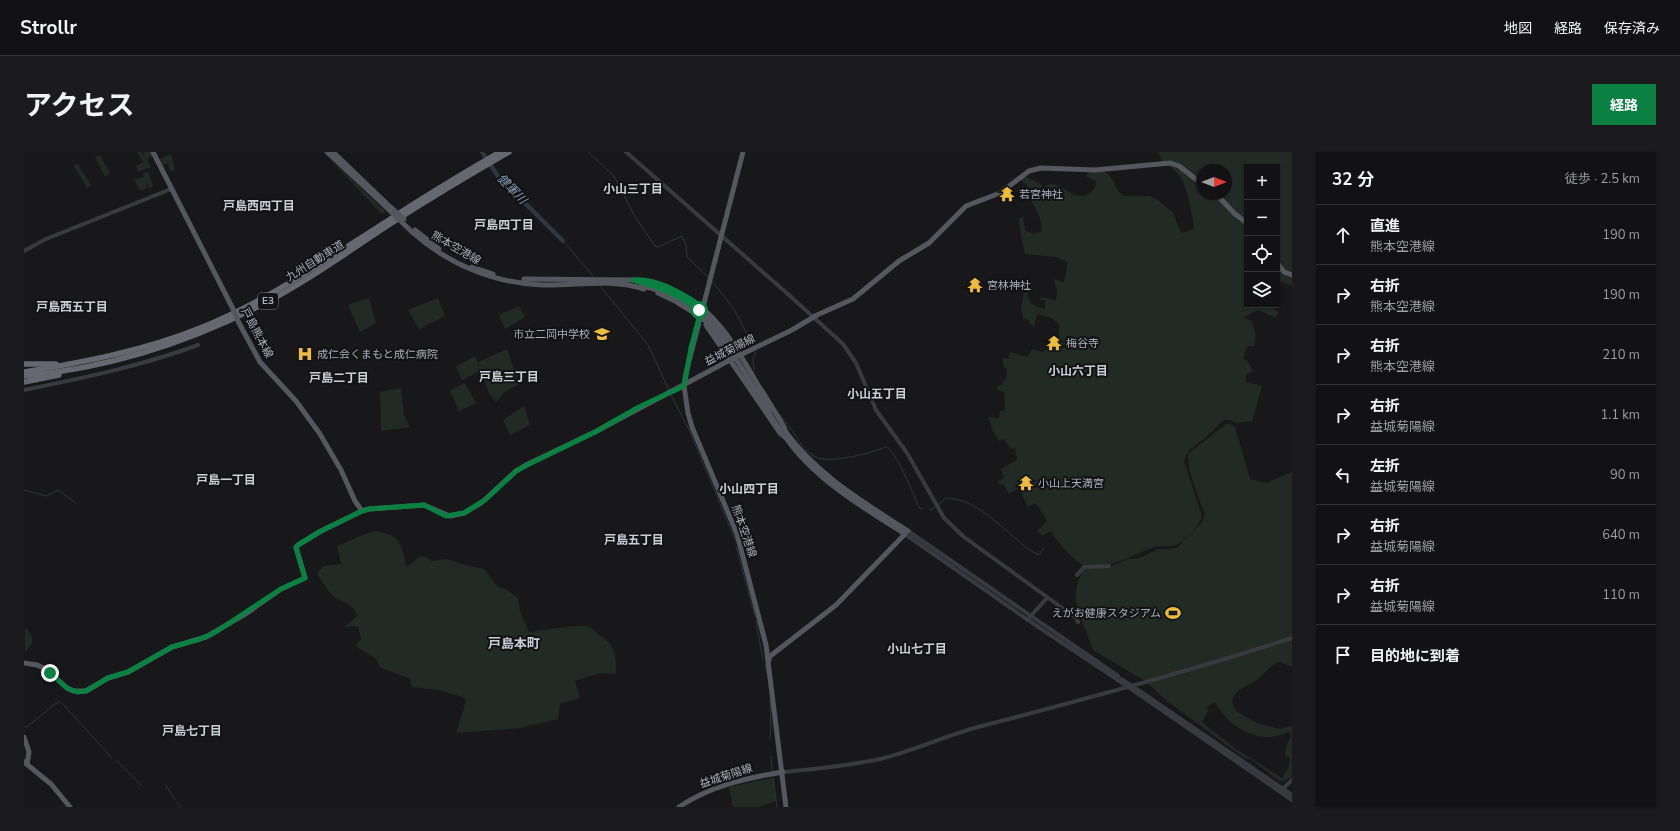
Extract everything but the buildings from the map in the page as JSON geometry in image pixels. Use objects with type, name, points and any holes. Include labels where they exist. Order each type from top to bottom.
[{"type":"highway","name":"九州自動車道","points":[[494,158],[500,152]]},
{"type":"highway","name":"九州自動車道","points":[[24,372],[122,354],[162,342],[239,311],[312,270],[426,196],[494,158],[509,152]]},
{"type":"highway","name":"九州自動車道","points":[[24,376],[82,368],[123,358],[202,332],[266,302],[315,274],[485,163]]},
{"type":"highway","points":[[24,382],[82,371],[123,358]]},
{"type":"highway","points":[[24,364],[78,363]]},
{"type":"main road","name":"戸島熊本線","points":[[153,152],[260,362],[296,401],[320,434],[341,470],[355,501],[362,511]]},
{"type":"main road","name":"熊本空港線","points":[[327,152],[384,203]]},
{"type":"main road","name":"熊本空港線","points":[[333,152],[429,246],[445,257],[469,269],[491,277],[541,285],[586,282],[633,282],[673,296],[706,320],[739,365],[786,435],[807,458],[837,484],[906,533]]},
{"type":"main road","name":"熊本空港線","points":[[743,152],[699,317],[684,386],[688,413],[692,427],[737,534],[766,645],[783,772],[786,807]]},
{"type":"main road","name":"益城菊陽線","points":[[24,662],[46,669],[67,688],[77,692],[86,691],[108,678],[122,675],[166,649],[200,639],[214,633],[281,589],[305,578],[296,548],[298,545],[362,511],[424,505],[446,516],[464,513],[485,500],[516,471],[595,432],[639,407],[684,386],[730,360],[792,330],[813,317],[853,299],[899,261],[929,243],[966,206],[1000,193],[1035,169],[1095,170],[1170,163],[1179,166],[1196,179]]},
{"type":"main road","points":[[1222,200],[1244,221]]},
{"type":"main road","points":[[1280,267],[1284,272],[1292,276]]},
{"type":"main road","name":"熊本空港線","points":[[633,282],[640,279],[658,284],[692,300],[702,307],[723,328],[741,355],[784,426],[786,435]]},
{"type":"main road","name":"熊本空港線","points":[[633,282],[662,295],[699,317],[712,332],[780,434],[786,435]]},
{"type":"main road","points":[[769,661],[769,657],[836,605],[906,533]]},
{"type":"main road","points":[[24,737],[28,752],[26,763],[51,784],[70,807]]},
{"type":"main road","name":"益城菊陽線","points":[[679,807],[701,794],[719,787],[752,777],[783,772]]},
{"type":"street","points":[[626,152],[838,339],[856,363],[876,410],[907,452],[948,523],[964,537],[1076,618],[1078,622]]},
{"type":"street","points":[[24,251],[46,239],[171,189]]},
{"type":"street","points":[[24,390],[102,374],[161,358],[198,345]]},
{"type":"street","points":[[906,533],[1282,790],[1292,795]]},
{"type":"street","points":[[1077,575],[1084,567],[1109,566]]},
{"type":"street","points":[[1029,618],[1047,598]]},
{"type":"street","points":[[783,772],[851,765],[880,759],[976,728],[1041,712],[1222,661],[1292,638]]},
{"type":"street","points":[[1282,790],[1292,780]]},
{"type":"street","points":[[1282,790],[1292,800]]},
{"type":"shaded area","points":[[137,152],[142,152],[145,156],[144,152],[153,152],[154,155],[147,159],[151,167],[138,172],[136,166],[143,162]]},
{"type":"shaded area","points":[[323,152],[386,212],[382,214]]},
{"type":"shaded area","points":[[1158,152],[1292,152],[1292,285],[1280,282],[1280,164],[1244,164],[1244,308],[1273,308],[1279,312],[1276,318],[1257,311],[1243,318],[1250,320],[1255,336],[1254,346],[1247,346],[1243,359],[1247,360],[1253,371],[1246,375],[1246,382],[1262,386],[1252,421],[1236,423],[1230,420],[1224,420],[1205,438],[1188,451],[1184,461],[1202,516],[1201,520],[1192,532],[1184,540],[1174,546],[1155,547],[1112,564],[1103,566],[1085,565],[1075,560],[1050,531],[1042,536],[1037,531],[1047,521],[1039,507],[1034,503],[1028,507],[1019,488],[1009,494],[1003,484],[1000,485],[998,481],[1004,478],[1001,469],[1017,460],[1015,448],[1011,449],[1004,439],[999,441],[992,429],[989,417],[999,418],[1000,411],[1005,411],[1004,392],[997,390],[998,386],[1001,386],[1007,377],[1007,369],[1003,367],[1003,358],[1009,359],[1009,352],[1028,357],[1032,349],[1042,352],[1059,343],[1059,324],[1051,318],[1037,314],[1034,327],[1029,323],[1029,320],[1023,318],[1021,307],[1024,293],[1027,293],[1033,304],[1045,309],[1045,300],[1041,300],[1041,297],[1056,300],[1057,290],[1054,279],[1064,282],[1068,262],[1056,257],[1025,254],[1019,218],[1023,218],[1025,230],[1033,234],[1041,232],[1041,225],[1038,214],[1030,199],[1028,187],[1021,180],[1025,176],[1042,185],[1042,188],[1052,184],[1060,186],[1071,193],[1080,196],[1087,195],[1093,191],[1096,185],[1096,181],[1086,177],[1088,173],[1103,170],[1111,177],[1118,191],[1124,196],[1149,196],[1158,200],[1173,213],[1181,233],[1194,229],[1185,186],[1179,175],[1162,159]]},
{"type":"shaded area","points":[[171,154],[175,169],[170,171],[168,163],[163,165],[160,159]]},
{"type":"shaded area","points":[[100,155],[110,173],[105,177],[95,157]]},
{"type":"shaded area","points":[[77,163],[91,185],[87,188],[74,166]]},
{"type":"shaded area","points":[[148,172],[153,186],[149,188],[145,180],[147,188],[140,191],[134,179],[144,177],[143,173]]},
{"type":"shaded area","points":[[369,298],[376,323],[360,332],[348,305]]},
{"type":"shaded area","points":[[438,298],[445,316],[419,329],[408,310]]},
{"type":"shaded area","points":[[519,306],[525,317],[505,329],[499,315]]},
{"type":"shaded area","points":[[507,349],[519,384],[507,390],[496,402],[489,393],[481,371],[462,380],[456,367],[475,356],[480,368],[478,362]]},
{"type":"shaded area","points":[[465,383],[476,403],[459,411],[450,390]]},
{"type":"shaded area","points":[[401,388],[404,415],[410,427],[381,431],[380,392]]},
{"type":"shaded area","points":[[524,406],[530,425],[510,435],[503,420]]},
{"type":"shaded area","points":[[1228,423],[1235,427],[1250,479],[1266,483],[1292,472],[1292,667],[1280,662],[1275,663],[1257,680],[1239,690],[1233,697],[1232,702],[1236,711],[1257,723],[1279,729],[1292,726],[1292,776],[1285,781],[1279,781],[1252,760],[1244,758],[1167,701],[1145,681],[1093,650],[1078,611],[1076,591],[1084,569],[1109,567],[1128,559],[1140,558],[1158,549],[1171,549],[1178,547],[1202,522],[1205,514],[1196,492],[1191,474],[1188,458],[1189,453]],"holes":[[[1215,702],[1235,725],[1256,736],[1270,737],[1289,732],[1291,736],[1286,746],[1285,756],[1289,757],[1290,762],[1282,778],[1236,749],[1202,722],[1209,710],[1205,708]]]},
{"type":"shaded area","points":[[376,531],[385,533],[399,542],[407,567],[419,557],[424,556],[432,561],[447,559],[484,569],[498,587],[507,590],[518,598],[520,611],[529,632],[578,626],[591,628],[613,648],[616,674],[600,673],[575,681],[580,698],[560,704],[558,719],[520,728],[456,733],[466,701],[463,697],[439,690],[411,687],[411,679],[381,668],[375,658],[358,648],[356,644],[361,639],[358,626],[345,627],[357,616],[353,608],[331,594],[317,573],[324,566],[341,564],[337,546]]},
{"type":"shaded area","points":[[25,627],[32,636],[32,643],[25,653]]},
{"type":"shaded area","points":[[773,778],[776,801],[758,807],[733,807],[729,787]]},
{"type":"waterway","name":"健軍川","points":[[482,152],[497,175],[563,241]]},
{"type":"waterway","points":[[588,152],[614,176],[634,215],[655,246],[658,247],[682,236],[686,244],[687,257],[708,277]]},
{"type":"waterway","points":[[565,243],[593,276]]},
{"type":"waterway","points":[[712,281],[734,309],[753,345]]},
{"type":"waterway","points":[[601,287],[648,345],[669,390]]},
{"type":"waterway","points":[[754,370],[753,359],[756,351]]},
{"type":"waterway","points":[[671,395],[690,432],[736,542]]},
{"type":"waterway","points":[[780,415],[787,424]]},
{"type":"waterway","points":[[789,426],[805,449],[812,455],[819,458],[838,459],[886,447],[890,450],[899,464],[919,508],[923,509]]},
{"type":"waterway","points":[[24,490],[46,496],[58,490],[76,503]]},
{"type":"waterway","points":[[938,505],[946,498],[963,501],[985,514],[1034,553],[1039,555],[1044,548]]},
{"type":"waterway","points":[[930,510],[935,507]]},
{"type":"waterway","points":[[736,546],[755,617]]},
{"type":"waterway","points":[[756,621],[763,660]]},
{"type":"waterway","points":[[765,664],[767,673]]},
{"type":"waterway","points":[[770,696],[770,739]]},
{"type":"waterway","points":[[24,727],[27,727],[55,704],[60,702]]},
{"type":"waterway","points":[[62,703],[112,758]]},
{"type":"waterway","points":[[771,756],[772,771]]},
{"type":"waterway","points":[[116,760],[142,786]]},
{"type":"waterway","points":[[773,778],[777,807]]},
{"type":"waterway","points":[[165,784],[175,800]]},
{"type":"waterway","points":[[177,802],[181,807]]},
{"type":"place","name":"若宮神社","points":[[1007,194]]},
{"type":"place","name":"宮林神社","points":[[975,285]]},
{"type":"place","name":"市立二岡中学校","points":[[602,334]]},
{"type":"place","name":"梅谷寺","points":[[1054,343]]},
{"type":"place","name":"成仁会くまもと成仁病院","points":[[305,354]]},
{"type":"place","name":"小山上天満宮","points":[[1026,483]]},
{"type":"place","name":"えがお健康スタジアム","points":[[1173,613]]},
{"type":"district","name":"小山三丁目","points":[[633,189]]},
{"type":"district","name":"戸島西四丁目","points":[[259,206]]},
{"type":"district","name":"戸島四丁目","points":[[504,225]]},
{"type":"district","name":"戸島西五丁目","points":[[72,307]]},
{"type":"district","name":"小山六丁目","points":[[1078,371]]},
{"type":"district","name":"戸島三丁目","points":[[509,377]]},
{"type":"district","name":"戸島二丁目","points":[[339,378]]},
{"type":"district","name":"小山五丁目","points":[[877,394]]},
{"type":"district","name":"戸島一丁目","points":[[226,480]]},
{"type":"district","name":"小山四丁目","points":[[749,489]]},
{"type":"district","name":"戸島五丁目","points":[[634,540]]},
{"type":"district","name":"戸島本町","points":[[514,644]]},
{"type":"district","name":"小山七丁目","points":[[917,649]]},
{"type":"district","name":"戸島七丁目","points":[[192,731]]},
{"type":"route","points":[[50,673],[67,688],[73,691],[86,691],[108,678],[128,672],[172,647],[200,639],[214,633],[281,589],[305,578],[296,548],[298,545],[321,531],[362,511],[369,509],[424,505],[446,516],[450,516],[464,513],[475,507],[521,468],[595,432],[639,407],[684,386],[691,348],[702,307],[678,292],[658,284],[640,279],[633,280],[676,294],[699,310]]}]
